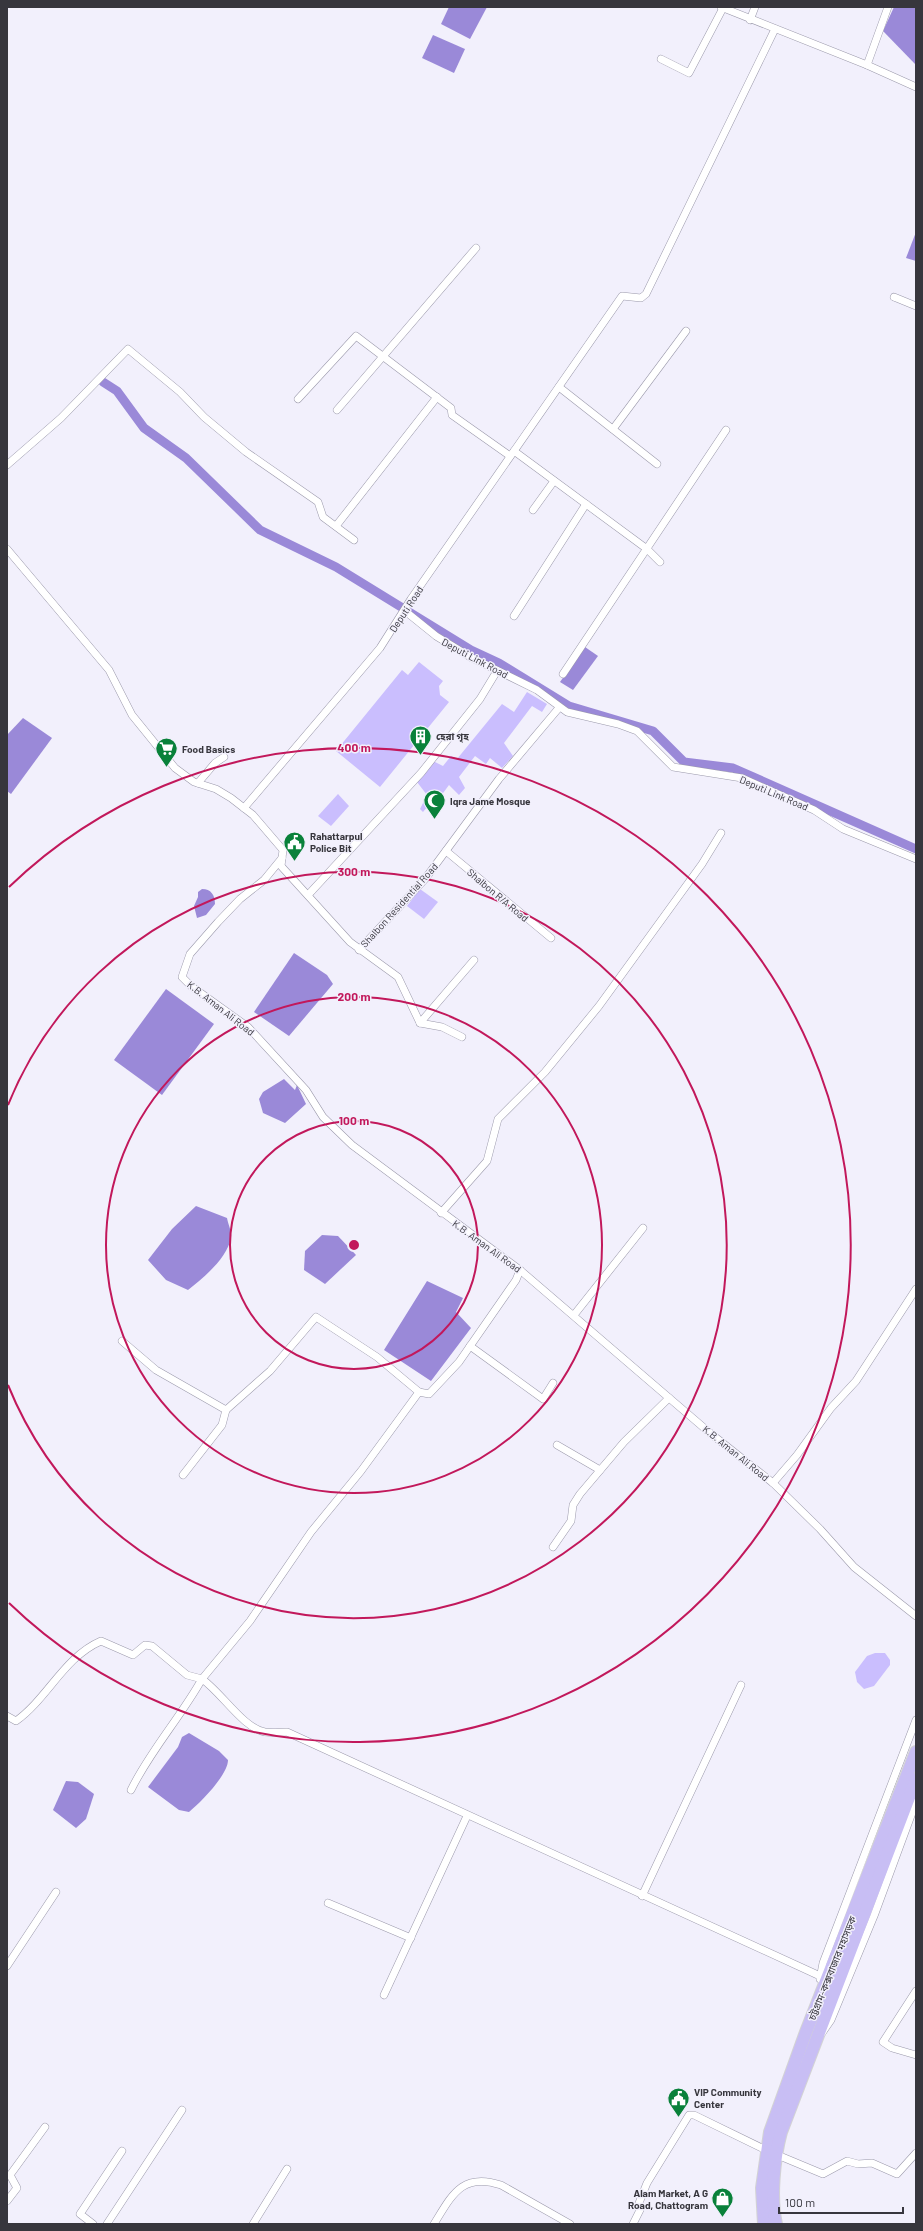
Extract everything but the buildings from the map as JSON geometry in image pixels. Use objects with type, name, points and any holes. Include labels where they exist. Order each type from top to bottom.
[{"type":"highway","name":"চট্টগ্রাম-কক্সবাজার মহাসড়ক","points":[[770,2221],[762,2188],[770,2152],[777,2108],[916,1752]]},
{"type":"highway","name":"চট্টগ্রাম-কক্সবাজার মহাসড়ক","points":[[770,2221],[774,2187],[770,2152],[781,2132],[916,1779]]},
{"type":"highway","points":[[774,2187],[784,2224]]},
{"type":"street","points":[[661,59],[689,73],[722,7],[750,20],[867,65],[916,87]]},
{"type":"street","points":[[750,20],[755,7]]},
{"type":"street","points":[[867,65],[888,7]]},
{"type":"street","name":"Deputi Road","points":[[244,808],[380,648],[512,453],[622,296],[641,298],[646,294],[775,29]]},
{"type":"street","points":[[338,410],[476,248]]},
{"type":"street","points":[[894,297],[916,306]]},
{"type":"street","points":[[613,429],[686,331]]},
{"type":"street","points":[[298,399],[356,336],[451,408],[452,415],[554,481],[647,550],[660,562]]},
{"type":"street","points":[[7,465],[61,418],[127,349],[180,392],[204,417],[246,452],[318,502],[323,517],[354,540]]},
{"type":"street","points":[[559,387],[657,464]]},
{"type":"street","points":[[336,526],[437,397]]},
{"type":"street","points":[[563,674],[726,430]]},
{"type":"street","points":[[533,510],[554,481]]},
{"type":"street","points":[[514,616],[586,504]]},
{"type":"street","points":[[7,549],[109,670],[128,709],[175,768],[198,784],[216,789],[244,808],[275,839],[283,850],[281,866],[359,950],[398,977],[420,1023]]},
{"type":"street","name":"Deputi Link Road","points":[[405,611],[436,636],[498,671],[537,690],[567,712],[618,724],[637,731],[673,767],[742,778],[814,810],[843,828],[916,858]]},
{"type":"street","points":[[308,895],[421,773],[472,711],[498,671]]},
{"type":"street","name":"Shalbon Residential Road","points":[[359,950],[425,879],[499,779],[558,709]]},
{"type":"street","points":[[198,784],[216,763],[224,757]]},
{"type":"street","points":[[441,1213],[487,1161],[498,1119],[545,1072],[599,1006],[702,864],[721,833]]},
{"type":"street","name":"Shalbon R/A Road","points":[[446,851],[551,938]]},
{"type":"street","name":"K.B. Aman Ali Road","points":[[282,858],[264,880],[240,899],[190,954],[182,976],[191,986],[248,1027],[306,1090],[322,1117],[352,1145],[386,1169],[441,1213],[520,1270],[669,1398],[773,1483],[820,1529],[854,1567],[916,1616]]},
{"type":"street","points":[[420,1023],[474,960]]},
{"type":"street","points":[[420,1023],[442,1027],[462,1037]]},
{"type":"street","points":[[574,1316],[643,1228]]},
{"type":"street","points":[[183,1476],[222,1426],[226,1410],[270,1371],[316,1317],[378,1357],[419,1392],[429,1394],[470,1346],[516,1280],[520,1270]]},
{"type":"street","points":[[773,1483],[797,1455],[831,1408],[856,1381],[916,1289]]},
{"type":"street","points":[[122,1341],[156,1370],[226,1410]]},
{"type":"street","points":[[470,1346],[543,1398],[553,1384]]},
{"type":"street","points":[[131,1790],[144,1763],[188,1702],[202,1679],[250,1621],[311,1532],[361,1471],[419,1392]]},
{"type":"street","points":[[553,1547],[571,1521],[573,1505],[600,1470],[624,1442],[669,1398]]},
{"type":"street","points":[[557,1445],[600,1470]]},
{"type":"street","points":[[7,1716],[16,1721],[30,1711],[67,1666],[87,1647],[101,1641],[133,1656],[145,1645],[152,1646],[187,1675],[202,1679],[228,1702],[249,1725],[264,1732],[287,1732],[467,1816],[820,1976]]},
{"type":"street","points":[[642,1896],[741,1685]]},
{"type":"street","points":[[821,1994],[820,1976],[916,1720]]},
{"type":"street","points":[[806,2032],[817,2037],[828,2026],[874,1916],[916,1802]]},
{"type":"street","points":[[384,1995],[467,1816]]},
{"type":"street","points":[[7,1966],[56,1892]]},
{"type":"street","points":[[328,1903],[411,1938]]},
{"type":"street","points":[[916,1991],[883,2042],[892,2048],[916,2055]]},
{"type":"street","points":[[107,2224],[182,2110]]},
{"type":"street","points":[[633,2224],[640,2210],[639,2203],[647,2183],[689,2115],[694,2115],[770,2152],[823,2174],[847,2161],[858,2164],[872,2163],[897,2174],[916,2153]]},
{"type":"street","points":[[7,2201],[17,2188],[10,2175],[45,2127]]},
{"type":"street","points":[[93,2224],[80,2214],[122,2151]]},
{"type":"street","points":[[253,2224],[287,2169]]},
{"type":"street","points":[[434,2224],[454,2192],[466,2184],[476,2180],[490,2181],[501,2185],[570,2224]]},
{"type":"shaded area","points":[[449,7],[487,7],[470,39],[441,24]]},
{"type":"shaded area","points":[[894,7],[916,7],[916,65],[883,31]]},
{"type":"shaded area","points":[[433,35],[465,49],[454,73],[422,58]]},
{"type":"shaded area","points":[[916,232],[916,261],[906,258]]},
{"type":"shaded area","points":[[585,647],[598,656],[573,690],[560,682]]},
{"type":"shaded area","points":[[419,662],[443,681],[439,686],[440,695],[449,702],[380,787],[336,751],[402,670],[408,675]]},
{"type":"shaded area","points":[[527,692],[547,704],[542,712],[532,706],[504,743],[513,756],[502,768],[490,758],[486,764],[475,756],[459,777],[465,788],[459,795],[449,785],[435,804],[432,801],[423,812],[420,809],[427,795],[417,782],[433,761],[443,766],[451,756],[457,759],[502,704],[514,712]]},
{"type":"shaded area","points":[[23,718],[52,738],[11,794],[7,791],[7,735]]},
{"type":"shaded area","points":[[338,794],[349,806],[331,826],[318,816]]},
{"type":"shaded area","points":[[202,889],[208,890],[212,893],[215,904],[206,915],[197,918],[194,906],[198,897],[198,892]]},
{"type":"shaded area","points":[[420,889],[438,902],[424,919],[407,906]]},
{"type":"shaded area","points":[[294,953],[327,975],[333,984],[289,1036],[254,1012]]},
{"type":"shaded area","points":[[166,989],[214,1024],[162,1095],[114,1060]]},
{"type":"shaded area","points":[[284,1079],[295,1090],[297,1085],[306,1104],[285,1123],[263,1113],[259,1099],[263,1092]]},
{"type":"shaded area","points":[[196,1206],[227,1218],[231,1237],[229,1245],[220,1260],[188,1290],[166,1280],[148,1260],[172,1229]]},
{"type":"shaded area","points":[[322,1235],[338,1236],[356,1255],[325,1284],[304,1270],[305,1251]]},
{"type":"shaded area","points":[[427,1281],[463,1298],[456,1312],[471,1328],[431,1381],[384,1350]]},
{"type":"shaded area","points":[[875,1653],[885,1653],[890,1660],[890,1665],[874,1686],[864,1689],[857,1682],[855,1672],[867,1656]]},
{"type":"shaded area","points":[[189,1733],[219,1751],[228,1760],[227,1766],[219,1781],[189,1812],[179,1810],[148,1787],[178,1747],[182,1737]]},
{"type":"shaded area","points":[[66,1781],[78,1782],[94,1794],[86,1819],[76,1828],[53,1810]]},
{"type":"waterway","points":[[103,382],[117,391],[144,428],[186,458],[260,530],[336,567],[471,650],[499,663],[569,706],[653,731],[684,762],[733,768],[916,849]]},
{"type":"place","name":"হেরা গৃহ","points":[[420,756]]},
{"type":"place","name":"Food Basics","points":[[167,768]]},
{"type":"place","name":"Iqra Jame Mosque","points":[[435,820]]},
{"type":"place","name":"Rahattarpul Police Bit","points":[[295,862]]},
{"type":"place","name":"VIP Community Center","points":[[679,2118]]},
{"type":"place","name":"Alam Market, A G Road, Chattogram","points":[[723,2218]]}]
